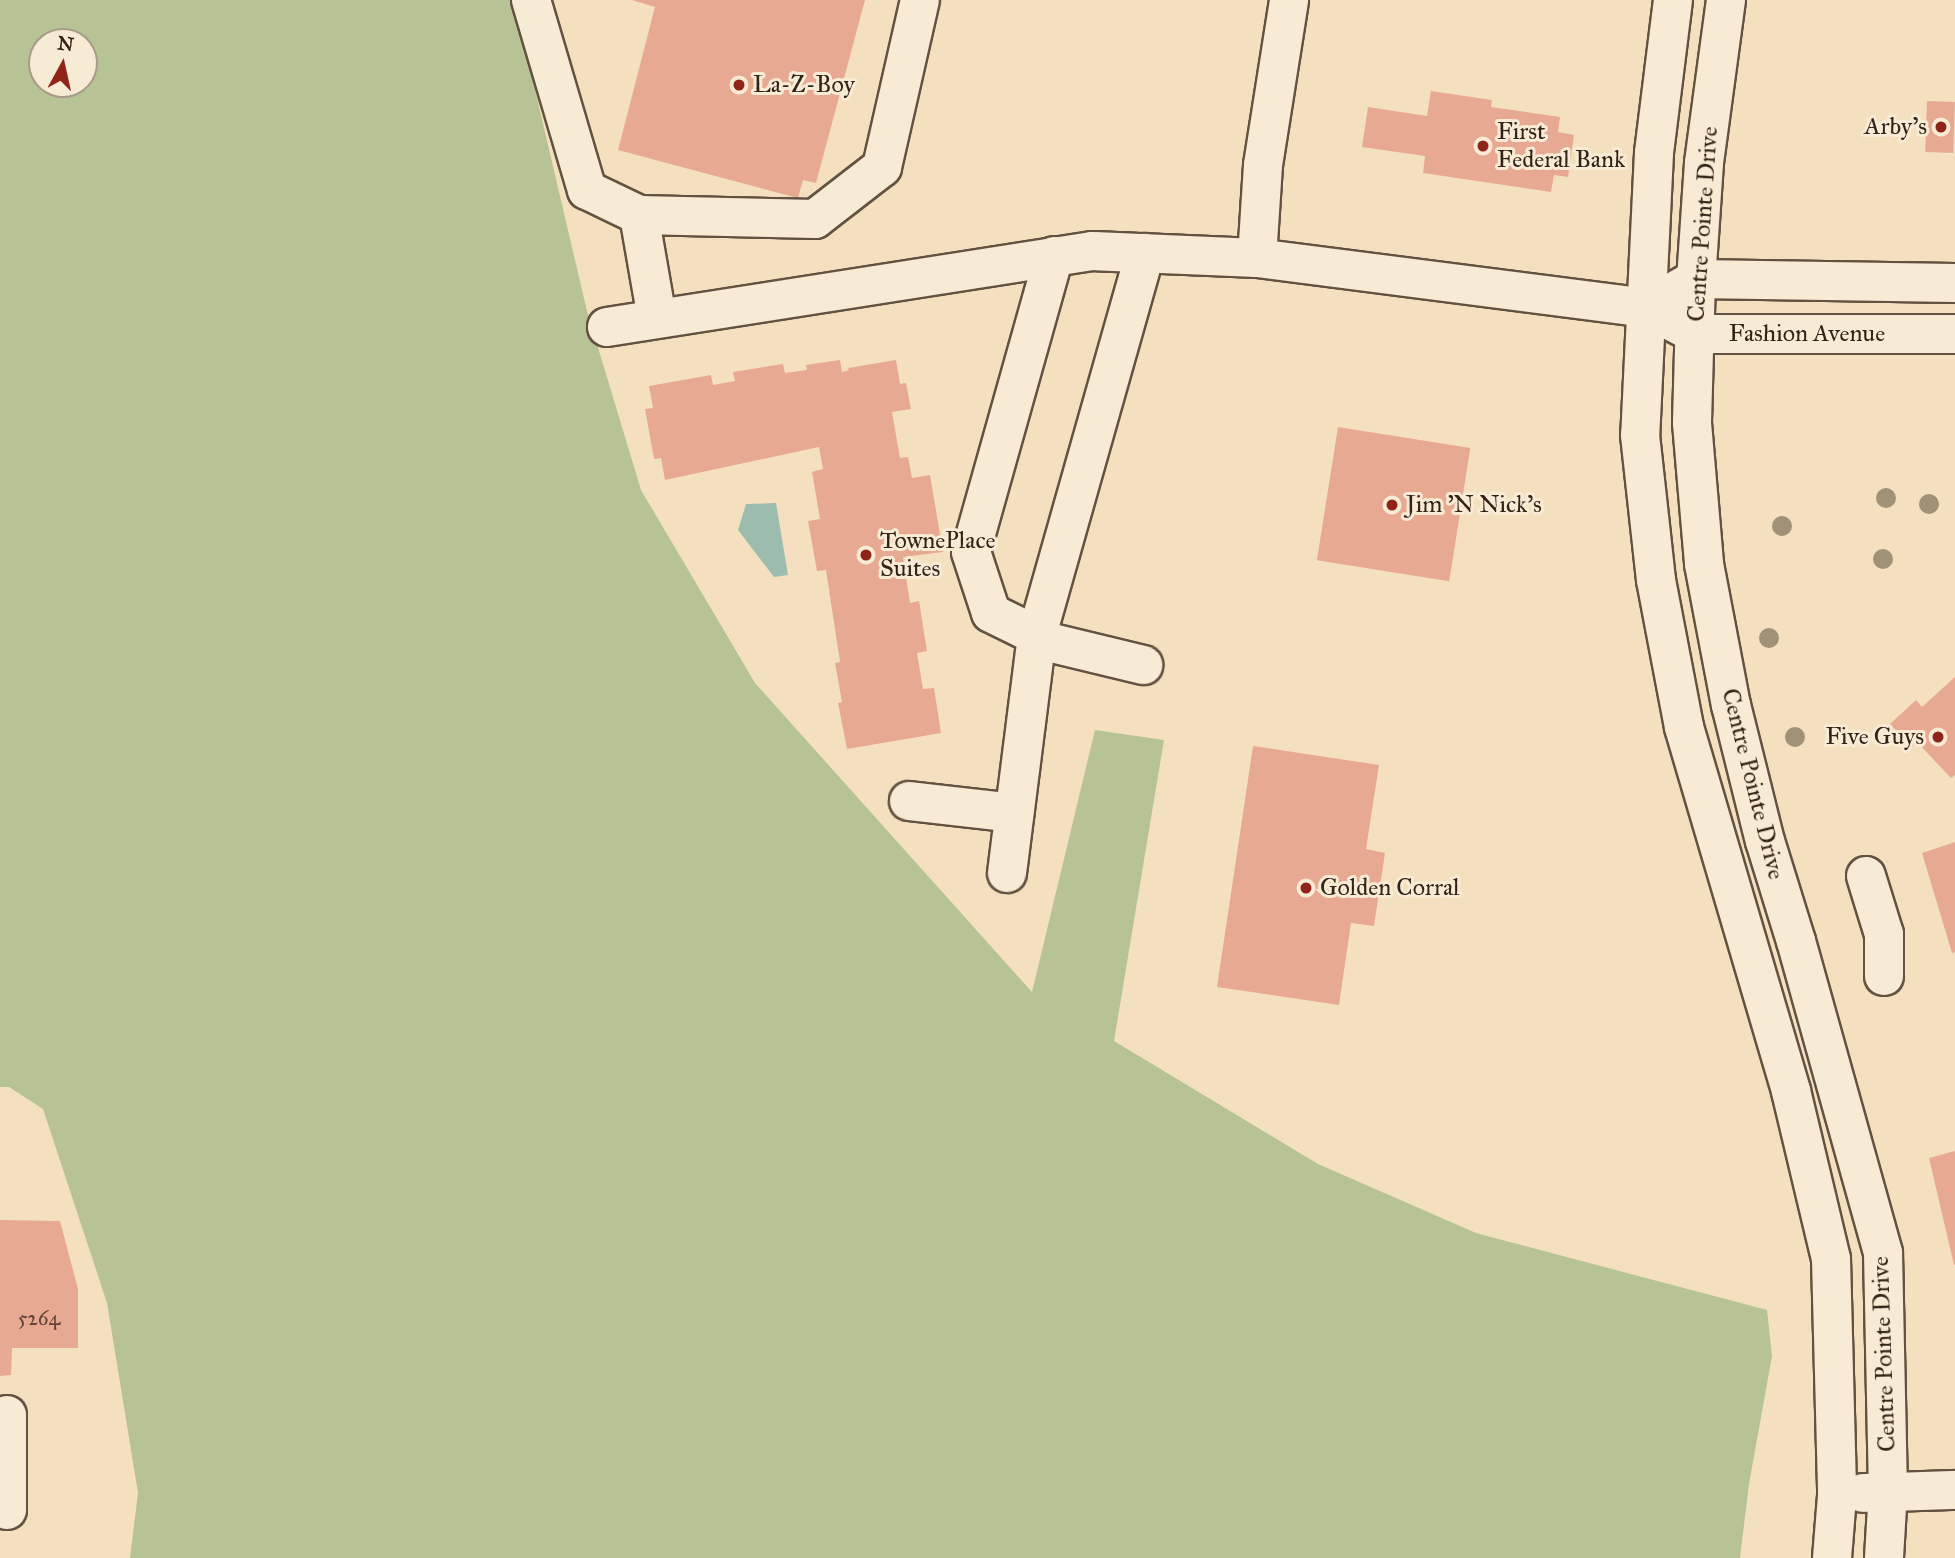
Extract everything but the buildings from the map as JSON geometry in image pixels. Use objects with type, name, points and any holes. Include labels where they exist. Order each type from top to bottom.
[{"type":"street","points":[[531,0],[587,190],[639,215],[815,219],[882,167],[920,0]]},
{"type":"street","points":[[1257,258],[1264,165],[1289,0]]},
{"type":"street","name":"Centre Pointe Drive","points":[[1673,0],[1654,153],[1640,435],[1656,580],[1684,727],[1790,1091],[1831,1259],[1837,1496],[1832,1558]]},
{"type":"street","name":"Centre Pointe Drive","points":[[1726,0],[1704,163],[1696,279],[1692,423],[1703,564],[1731,705],[1765,841],[1799,952],[1883,1253],[1888,1490],[1884,1558]]},
{"type":"street","points":[[639,215],[657,318]]},
{"type":"street","points":[[607,327],[1092,251],[1257,258],[1646,308],[1696,279]]},
{"type":"street","points":[[1007,873],[1037,635],[1144,253]]},
{"type":"street","points":[[1055,256],[971,552],[991,613],[1052,643],[1143,665]]},
{"type":"street","name":"Fashion Avenue","points":[[1696,279],[1955,284]]},
{"type":"street","name":"Fashion Avenue","points":[[1646,308],[1696,334],[1955,334]]},
{"type":"street","points":[[909,801],[1014,813]]},
{"type":"street","points":[[1866,876],[1884,934],[1884,976]]},
{"type":"street","points":[[7,1415],[8,1510]]},
{"type":"street","points":[[1837,1496],[1888,1490],[1955,1490]]},
{"type":"green space","points":[[0,0],[514,0],[587,311],[641,490],[755,683],[1032,992],[1095,730],[1164,740],[1114,1041],[1318,1164],[1476,1233],[1767,1310],[1772,1356],[1749,1484],[1740,1558],[130,1558],[138,1493],[107,1303],[43,1109],[9,1087],[0,1087]]},
{"type":"shaded area","points":[[776,503],[788,575],[774,577],[738,530],[746,504]]},
{"type":"place","name":"La-Z-Boy","points":[[739,85]]},
{"type":"place","name":"Arby's","points":[[1941,127]]},
{"type":"place","name":"First Federal Bank","points":[[1483,146]]},
{"type":"place","name":"Jim 'N Nick's","points":[[1392,505]]},
{"type":"place","name":"TownePlace Suites","points":[[866,555]]},
{"type":"place","name":"Five Guys","points":[[1938,737]]},
{"type":"place","name":"Golden Corral","points":[[1306,888]]}]
